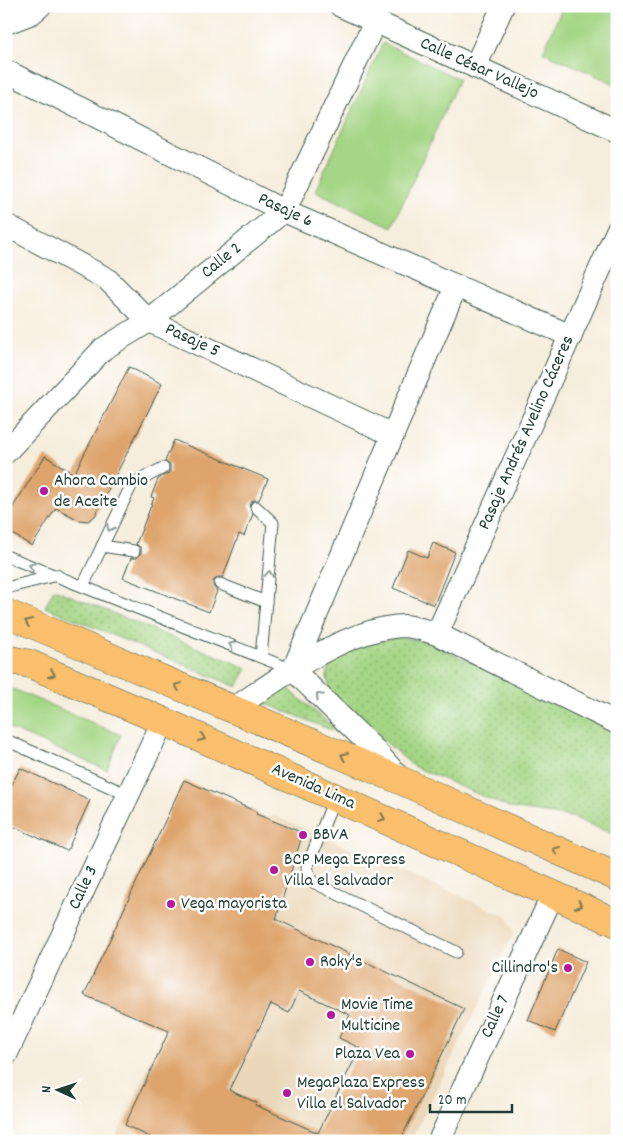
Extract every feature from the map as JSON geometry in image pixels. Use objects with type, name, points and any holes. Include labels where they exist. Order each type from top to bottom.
[{"type":"main road","points":[[6,613],[402,781],[617,877]]},
{"type":"main road","name":"Avenida Lima","points":[[6,659],[30,664],[163,721],[617,922]]},
{"type":"street","points":[[6,23],[32,13],[40,6]]},
{"type":"street","name":"Calle César Vallejo","points":[[342,6],[617,131]]},
{"type":"street","points":[[475,67],[502,6]]},
{"type":"street","name":"Calle 2","points":[[6,452],[103,349],[149,321],[284,211],[375,22]]},
{"type":"street","name":"Pasaje 6","points":[[6,71],[284,211],[571,336]]},
{"type":"street","name":"Pasaje 5","points":[[6,225],[108,279],[149,321],[393,435]]},
{"type":"street","name":"Pasaje Andrés Avelino Cáceres","points":[[437,634],[617,231]]},
{"type":"street","points":[[293,670],[456,286]]},
{"type":"street","points":[[232,709],[293,670],[347,640],[381,629],[405,626],[437,634],[617,723]]},
{"type":"street","points":[[293,670],[374,750],[402,781]]},
{"type":"street","name":"Calle 3","points":[[6,1055],[163,721]]},
{"type":"street","name":"Calle 7","points":[[439,1141],[553,894]]},
{"type":"lane","points":[[83,586],[132,484],[162,468]]},
{"type":"lane","points":[[256,507],[273,523],[261,657]]},
{"type":"lane","points":[[102,546],[134,551]]},
{"type":"lane","points":[[6,556],[58,575],[293,670]]},
{"type":"lane","points":[[6,588],[58,575]]},
{"type":"lane","points":[[220,584],[266,602]]},
{"type":"lane","points":[[6,740],[128,795]]},
{"type":"lane","points":[[334,797],[307,867],[311,881],[456,952]]},
{"type":"shaded area","points":[[275,816],[508,917],[514,933],[411,1141],[114,1141],[263,818]]},
{"type":"green space","points":[[563,6],[617,6],[617,85],[543,52]]},
{"type":"green space","points":[[383,43],[459,79],[392,227],[315,191]]},
{"type":"green space","points":[[54,589],[247,668],[237,687],[45,607]]},
{"type":"green space","points":[[401,637],[422,641],[446,651],[617,727],[617,836],[572,817],[510,808],[413,766],[330,693],[327,677],[329,667],[336,659],[357,648]]},
{"type":"green space","points":[[283,684],[341,734],[257,700]]},
{"type":"green space","points":[[6,686],[121,735],[107,770],[6,727]]},
{"type":"building","points":[[129,367],[162,384],[95,516],[88,521],[79,520],[56,508],[32,546],[6,530],[6,518],[45,456],[74,474]]},
{"type":"building","points":[[174,440],[268,479],[259,500],[253,500],[249,505],[253,514],[244,536],[239,534],[223,577],[218,577],[213,581],[213,586],[217,591],[209,612],[123,578],[131,558],[137,558],[141,553],[141,548],[136,544],[154,498],[151,497],[158,479],[170,472],[170,465],[165,461]]},
{"type":"building","points":[[433,543],[455,552],[434,605],[393,588],[408,550],[427,558]]},
{"type":"building","points":[[20,768],[90,800],[67,851],[6,823],[6,797]]},
{"type":"building","points":[[184,780],[257,812],[256,814],[303,833],[276,919],[464,1009],[400,1141],[158,1141],[125,1125],[169,1031],[84,995]],"holes":[[[299,991],[350,1015],[339,1038],[360,1048],[318,1133],[255,1105],[257,1103],[229,1090],[271,1004],[289,1013]]]},
{"type":"building","points":[[558,949],[586,962],[555,1032],[528,1020]]},
{"type":"place","name":"Ahora Cambio de Aceite","points":[[44,491]]},
{"type":"place","name":"BBVA","points":[[303,835]]},
{"type":"place","name":"BCP Mega Express Villa el Salvador","points":[[274,870]]},
{"type":"place","name":"Vega mayorista","points":[[171,904]]},
{"type":"place","name":"Roky's","points":[[310,962]]},
{"type":"place","name":"Cillindro's","points":[[568,968]]},
{"type":"place","name":"Movie Time Multicine","points":[[331,1015]]},
{"type":"place","name":"Plaza Vea","points":[[410,1054]]},
{"type":"place","name":"MegaPlaza Express Villa el Salvador","points":[[287,1093]]}]
